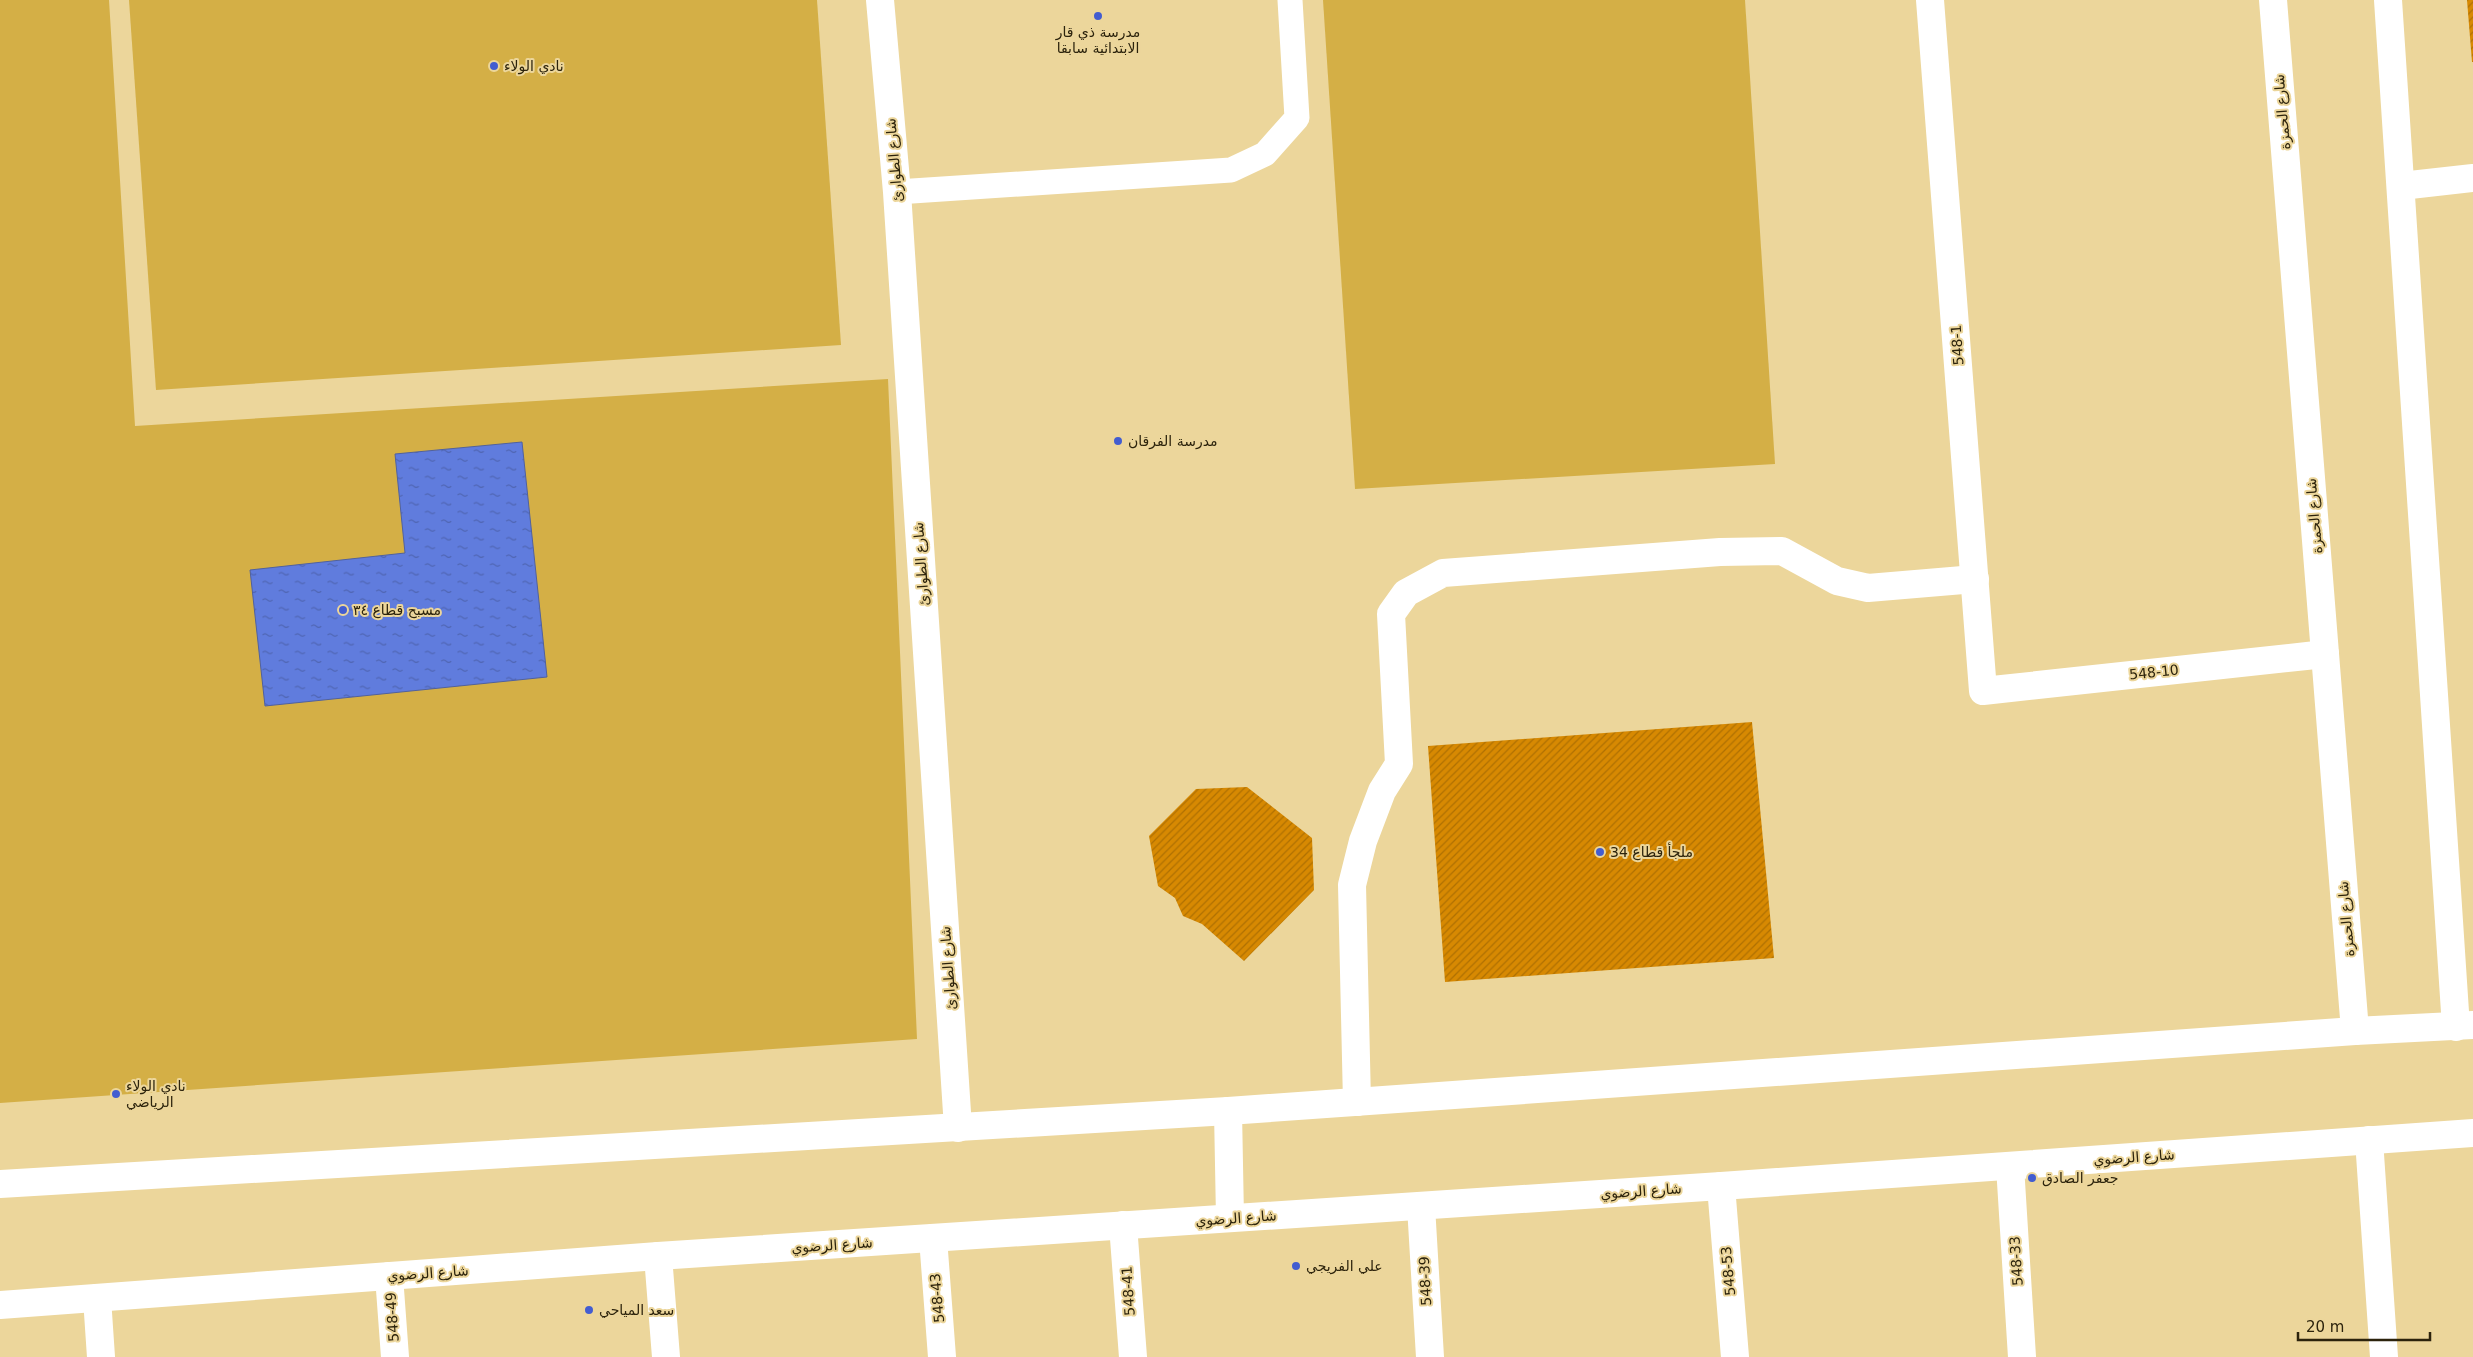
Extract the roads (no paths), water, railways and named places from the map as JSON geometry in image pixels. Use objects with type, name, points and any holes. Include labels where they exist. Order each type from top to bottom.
[{"type":"street","name":"شارع الطوارئ","points":[[880,0],[897,192],[958,1128]]},
{"type":"street","name":"548-1","points":[[1930,0],[1983,691]]},
{"type":"street","name":"شارع الحمزة","points":[[2273,0],[2355,1031]]},
{"type":"street","points":[[0,1184],[1228,1111],[2355,1031],[2464,1026],[2388,0]]},
{"type":"street","points":[[2401,186],[2473,178]]},
{"type":"street","points":[[1357,1102],[1352,885],[1363,841],[1382,791],[1400,764],[1391,614],[1406,593],[1443,573],[1729,552],[1782,551],[1837,581],[1868,588],[1975,579]]},
{"type":"street","name":"548-10","points":[[1983,691],[2325,654]]},
{"type":"street","points":[[1228,1111],[1230,1218]]},
{"type":"street","name":"شارع الرضوي","points":[[0,1305],[658,1256],[1721,1186],[2473,1133]]},
{"type":"street","points":[[2369,1140],[2384,1357]]},
{"type":"street","name":"548-33","points":[[2010,1166],[2022,1357]]},
{"type":"street","name":"548-53","points":[[1721,1186],[1735,1357]]},
{"type":"street","name":"548-39","points":[[1421,1206],[1430,1357]]},
{"type":"street","name":"548-41","points":[[1123,1225],[1133,1357]]},
{"type":"street","name":"548-43","points":[[933,1238],[942,1357]]},
{"type":"street","points":[[658,1256],[666,1357]]},
{"type":"street","name":"548-49","points":[[389,1276],[395,1357]]},
{"type":"street","points":[[96,1298],[101,1357]]},
{"type":"lane","points":[[897,192],[1230,170],[1265,154],[1298,118],[1290,0]]},
{"type":"water","points":[[522,442],[547,677],[265,706],[250,570],[405,553],[395,454]]},
{"type":"place","name":"مدرسة ذي قار الابتدائية سابقا","points":[[1098,16]]},
{"type":"place","name":"نادي الولاء","points":[[494,66]]},
{"type":"place","name":"مدرسة الفرقان","points":[[1118,441]]},
{"type":"place","name":"مسبح قطاع ٣٤","points":[[343,610]]},
{"type":"place","name":"ملجأ قطاع 34","points":[[1600,852]]},
{"type":"place","name":"نادي الولاء الرياضي","points":[[116,1094]]},
{"type":"place","name":"جعفر الصادق","points":[[2032,1178]]},
{"type":"place","name":"علي الفريجي","points":[[1296,1266]]},
{"type":"place","name":"سعد المياحي","points":[[589,1310]]}]
